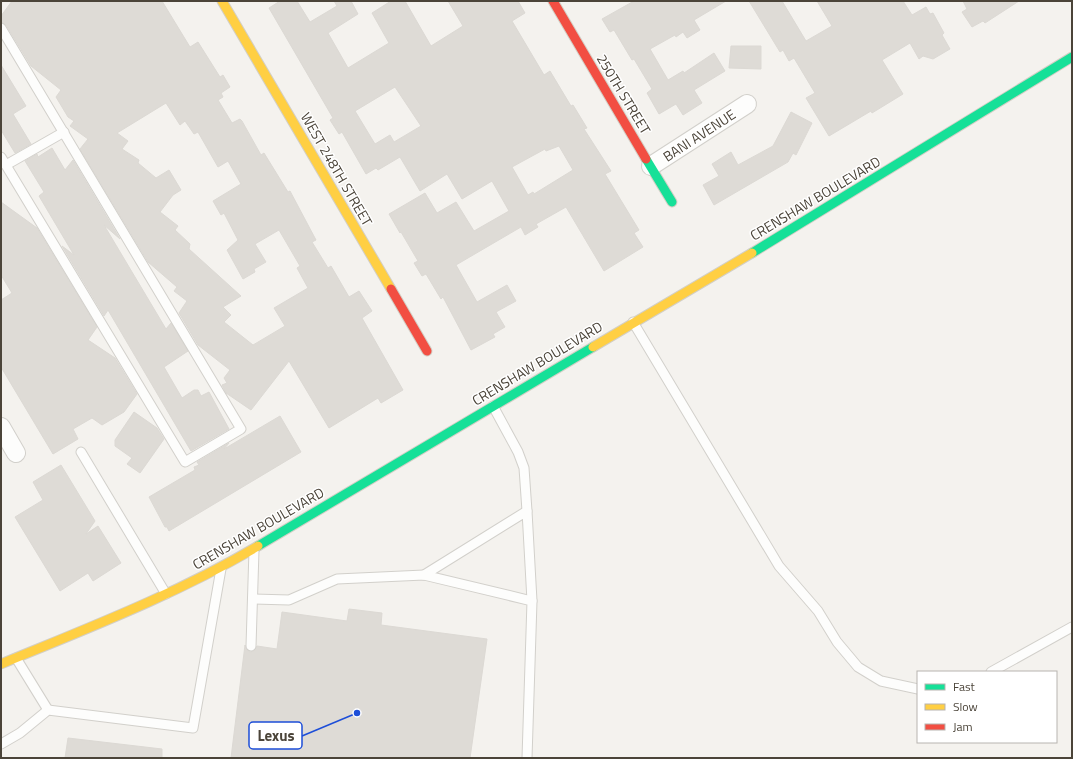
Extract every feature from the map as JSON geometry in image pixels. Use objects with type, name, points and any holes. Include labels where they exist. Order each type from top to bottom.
[{"type":"main road","name":"WEST 248TH STREET","points":[[222,1],[427,351]]},
{"type":"main road","name":"250TH STREET","points":[[553,1],[672,202]]},
{"type":"main road","name":"CRENSHAW BOULEVARD","points":[[1,664],[166,594],[221,568],[752,253],[1072,57]]},
{"type":"street","name":"BANI AVENUE","points":[[651,166],[747,104]]},
{"type":"street","points":[[1,427],[16,453]]},
{"type":"lane","points":[[1,28],[241,429],[185,462],[1,157]]},
{"type":"lane","points":[[6,165],[64,132]]},
{"type":"lane","points":[[634,322],[779,566],[818,612],[837,642],[858,667],[881,681],[917,689]]},
{"type":"lane","points":[[493,406],[518,452],[524,468],[532,601],[527,758]]},
{"type":"lane","points":[[81,452],[166,594]]},
{"type":"lane","points":[[424,575],[527,511]]},
{"type":"lane","points":[[251,646],[254,548]]},
{"type":"lane","points":[[1,744],[20,733],[48,710],[193,728],[221,568]]},
{"type":"lane","points":[[252,599],[290,600],[337,579],[424,575],[532,601]]},
{"type":"lane","points":[[993,671],[1072,626]]},
{"type":"lane","points":[[16,658],[48,710]]},
{"type":"building","points":[[12,1],[162,1],[190,47],[198,42],[220,77],[223,75],[230,87],[221,93],[223,97],[218,100],[232,123],[240,119],[242,121],[261,155],[264,153],[288,192],[290,191],[316,240],[312,242],[328,268],[331,266],[349,297],[359,291],[372,311],[362,318],[403,390],[381,403],[378,398],[329,428],[289,361],[251,410],[226,393],[222,385],[227,383],[224,378],[230,370],[198,345],[179,313],[187,301],[174,291],[177,287],[148,262],[80,149],[88,139],[70,126],[74,121],[68,117],[56,97],[61,90],[31,66],[6,25],[1,22],[1,16]],"holes":[[[166,103],[180,125],[185,121],[194,134],[198,132],[218,167],[228,161],[241,184],[213,201],[221,215],[224,213],[238,240],[227,250],[243,279],[255,272],[254,269],[266,262],[255,244],[279,230],[300,266],[297,268],[308,288],[274,308],[285,326],[253,345],[224,322],[231,315],[223,307],[241,296],[189,249],[190,244],[175,230],[178,226],[160,212],[173,195],[181,190],[169,170],[156,178],[138,163],[139,160],[122,149],[128,141],[117,133]]]},
{"type":"building","points":[[280,1],[297,1],[310,22],[337,6],[334,1],[351,1],[358,14],[328,33],[348,68],[389,43],[372,13],[391,1],[405,1],[431,46],[463,26],[448,1],[518,1],[525,13],[512,21],[544,75],[550,71],[571,106],[573,105],[587,128],[584,129],[611,171],[605,174],[639,230],[634,233],[643,247],[604,271],[566,207],[536,224],[538,227],[525,235],[521,227],[456,265],[477,302],[507,285],[516,301],[496,312],[505,327],[493,334],[495,337],[471,350],[443,297],[441,299],[426,274],[422,276],[414,263],[418,261],[389,214],[425,193],[437,213],[456,202],[474,231],[509,211],[492,181],[462,199],[447,174],[420,191],[400,157],[378,170],[376,168],[366,174],[342,132],[339,134],[330,120],[333,118],[269,8]],"holes":[[[395,87],[421,126],[394,142],[390,135],[375,144],[355,111]],[[559,146],[573,170],[534,194],[533,192],[528,195],[512,167],[545,149],[546,151]]]},
{"type":"building","points":[[634,1],[726,1],[694,20],[700,30],[687,38],[683,32],[676,37],[675,35],[650,49],[668,80],[683,71],[684,73],[714,53],[725,71],[694,90],[702,103],[683,115],[676,104],[659,114],[647,93],[652,89],[634,59],[632,60],[614,30],[610,32],[602,19]]},
{"type":"building","points":[[749,1],[782,1],[806,41],[832,26],[817,1],[903,1],[912,15],[926,7],[930,14],[933,13],[944,33],[942,35],[950,49],[933,59],[923,56],[919,59],[910,43],[882,60],[903,94],[872,113],[871,111],[829,136],[806,98],[815,93],[794,58],[789,61],[783,50],[780,52]]},
{"type":"building","points":[[963,1],[1019,1],[985,23],[983,21],[972,27],[962,12],[967,9]]},
{"type":"building","points":[[731,46],[761,46],[761,69],[729,68]]},
{"type":"building","points":[[1,65],[26,106],[13,114],[31,144],[15,153],[1,130]]},
{"type":"building","points":[[791,112],[812,123],[796,155],[793,153],[788,162],[714,205],[703,185],[719,176],[712,164],[731,152],[738,165],[773,146]]},
{"type":"building","points":[[52,148],[65,170],[73,160],[120,239],[104,225],[166,329],[171,323],[188,351],[164,367],[182,398],[194,390],[198,390],[201,396],[209,392],[229,429],[191,451],[108,310],[104,316],[62,246],[74,255],[39,196],[44,192],[25,161],[37,154],[38,157]]},
{"type":"building","points":[[1,202],[37,228],[97,327],[88,340],[115,358],[137,394],[124,412],[102,425],[92,418],[73,429],[78,439],[53,454],[1,367],[1,300],[12,293],[1,275]]},
{"type":"building","points":[[134,412],[157,428],[164,439],[140,473],[127,464],[132,458],[115,446],[115,440]]},
{"type":"building","points":[[280,416],[301,452],[169,531],[167,527],[165,527],[149,497],[195,470],[194,467],[199,465],[197,462],[229,443],[224,449]]},
{"type":"building","points":[[61,465],[95,521],[86,534],[98,526],[121,563],[93,581],[88,573],[60,591],[15,517],[43,500],[33,482]]},
{"type":"building","points":[[349,609],[382,613],[381,625],[487,639],[470,758],[231,758],[245,645],[246,649],[250,652],[254,651],[257,646],[277,649],[282,612],[347,621]]},
{"type":"building","points":[[68,738],[162,749],[162,758],[65,758]]},
{"type":"traffic: fast","points":[[752,253],[1072,57]]},
{"type":"traffic: fast","points":[[646,159],[672,202]]},
{"type":"traffic: fast","points":[[258,546],[593,347]]},
{"type":"traffic: slow","points":[[222,1],[391,289]]},
{"type":"traffic: slow","points":[[593,347],[752,253]]},
{"type":"traffic: slow","points":[[1,664],[132,610],[196,580],[258,546]]},
{"type":"traffic: jam","points":[[553,1],[646,159]]},
{"type":"traffic: jam","points":[[391,289],[427,351]]},
{"type":"place","name":"Lexus","points":[[357,713]]}]
